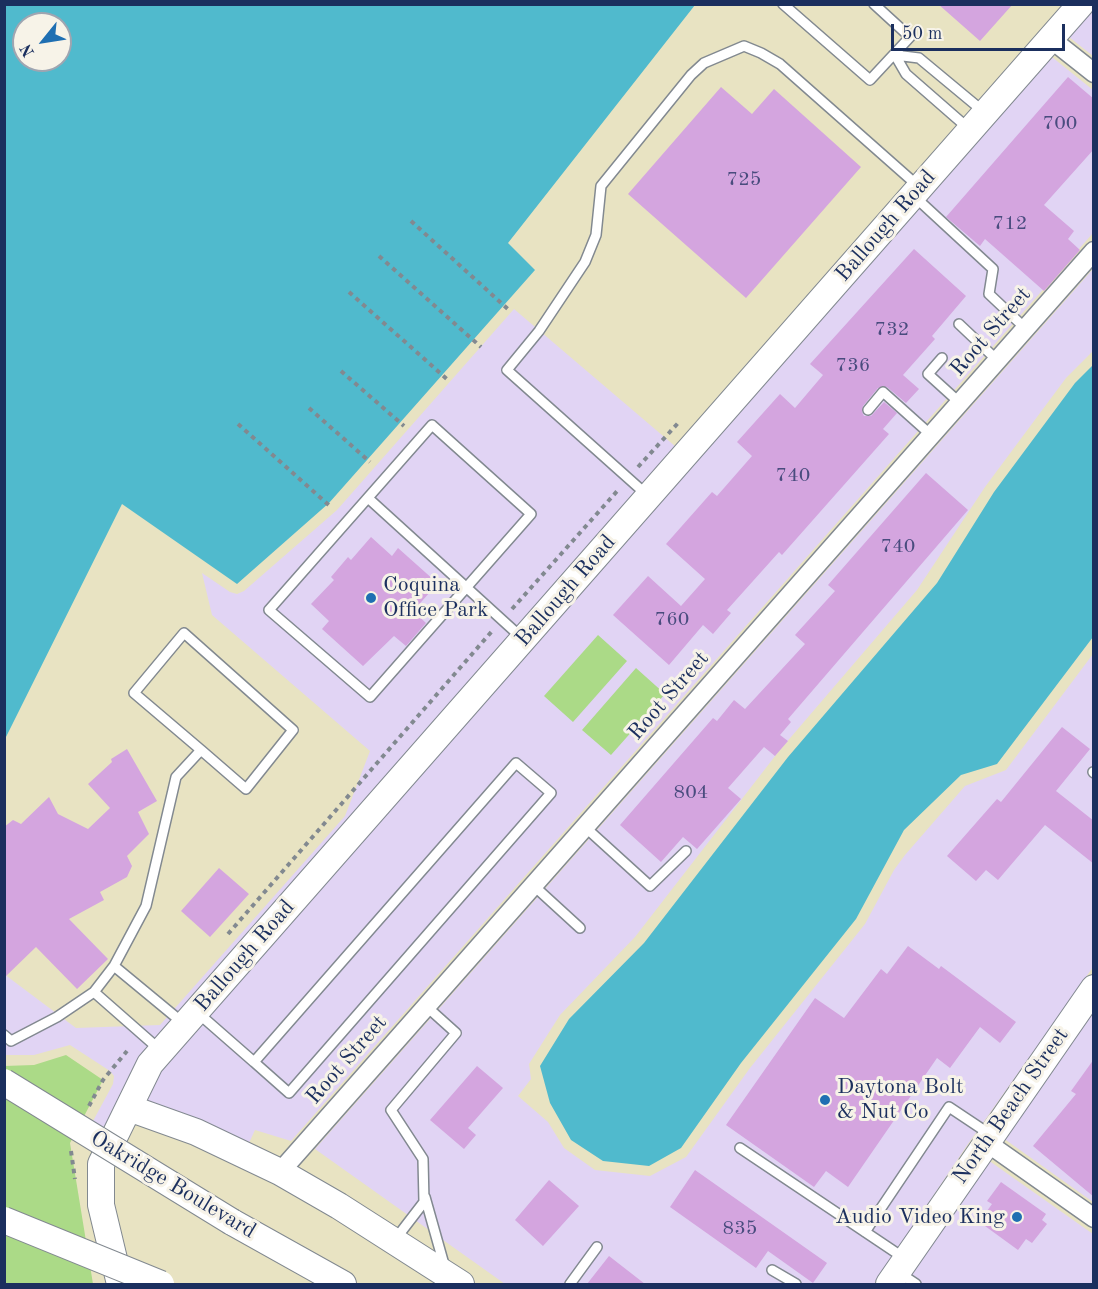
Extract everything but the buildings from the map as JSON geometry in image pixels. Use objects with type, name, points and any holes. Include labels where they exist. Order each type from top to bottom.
[{"type":"street","name":"Ballough Road","points":[[120,1284],[101,1205],[101,1164],[150,1064],[1081,4]]},
{"type":"street","points":[[1051,39],[1094,73]]},
{"type":"street","name":"Root Street","points":[[280,1172],[1094,251]]},
{"type":"street","name":"North Beach Street","points":[[902,1275],[988,1138],[1094,988]]},
{"type":"street","name":"Oakridge Boulevard","points":[[4,1082],[232,1222],[343,1284]]},
{"type":"street","points":[[129,1108],[196,1132],[280,1172],[454,1280]]},
{"type":"street","points":[[988,1138],[1094,1218]]},
{"type":"street","points":[[4,1220],[161,1284]]},
{"type":"lane","points":[[783,4],[870,80],[910,37],[874,4]]},
{"type":"lane","points":[[649,497],[507,370],[539,331],[585,262],[596,235],[601,186],[691,75],[704,63],[744,46],[780,64],[917,192],[993,269],[989,294],[1025,328]]},
{"type":"lane","points":[[895,55],[919,58],[978,122]]},
{"type":"lane","points":[[895,55],[906,74],[978,122]]},
{"type":"lane","points":[[959,324],[997,360]]},
{"type":"lane","points":[[942,358],[928,374],[960,403]]},
{"type":"lane","points":[[868,410],[884,392],[931,435]]},
{"type":"lane","points":[[432,425],[531,514],[370,697],[269,610],[368,498],[432,425]]},
{"type":"lane","points":[[368,498],[524,639]]},
{"type":"lane","points":[[184,633],[293,730],[246,789],[201,750],[134,693],[184,633]]},
{"type":"lane","points":[[4,1035],[11,1041],[57,1017],[94,992],[114,966],[146,906],[177,777],[201,750]]},
{"type":"lane","points":[[114,966],[254,1062],[289,1093],[551,793],[516,763],[254,1062]]},
{"type":"lane","points":[[585,827],[650,886],[686,851]]},
{"type":"lane","points":[[533,885],[580,928]]},
{"type":"lane","points":[[94,992],[161,1051]]},
{"type":"lane","points":[[426,1006],[456,1033],[391,1110],[423,1159],[424,1198],[454,1280]]},
{"type":"lane","points":[[865,1232],[949,1107],[988,1138]]},
{"type":"lane","points":[[740,1148],[865,1232],[902,1275]]},
{"type":"lane","points":[[394,1242],[424,1198]]},
{"type":"lane","points":[[570,1284],[597,1246]]},
{"type":"lane","points":[[771,1270],[796,1284]]},
{"type":"path","points":[[411,221],[510,311]]},
{"type":"path","points":[[379,256],[481,347]]},
{"type":"path","points":[[349,292],[449,381]]},
{"type":"path","points":[[341,371],[404,426]]},
{"type":"path","points":[[309,408],[370,462]]},
{"type":"path","points":[[238,424],[331,507]]},
{"type":"shaded area","points":[[1093,9],[1093,56],[1069,37]]},
{"type":"shaded area","points":[[1052,57],[1093,90],[1093,233],[291,1141],[255,1130],[249,1143],[202,1121],[146,1100],[161,1069]]},
{"type":"shaded area","points":[[1093,269],[1093,351],[1066,378],[985,487],[917,590],[779,751],[635,937],[560,1015],[529,1064],[531,1079],[518,1096],[548,1122],[564,1148],[595,1170],[650,1176],[686,1157],[750,1068],[865,924],[894,870],[905,855],[965,786],[1006,770],[1093,654],[1093,967],[968,1144],[874,1284],[505,1284],[315,1149]]},
{"type":"shaded area","points":[[514,309],[676,447],[105,1129],[93,1121],[113,1084],[114,1076],[110,1071],[70,1045],[34,1055],[5,1055],[4,974],[76,1028],[160,1025],[345,816],[370,751],[212,615],[202,573],[230,592],[237,594],[244,591],[337,510]]},
{"type":"shaded area","points":[[1093,1009],[1093,1202],[1003,1138]]},
{"type":"shaded area","points":[[988,1160],[1093,1234],[1093,1284],[904,1284]]},
{"type":"green space","points":[[598,635],[627,661],[573,722],[544,696]]},
{"type":"green space","points":[[636,668],[665,694],[611,755],[582,730]]},
{"type":"green space","points":[[66,1055],[103,1080],[70,1143],[93,1284],[5,1284],[4,1066],[34,1065]]},
{"type":"water","points":[[5,4],[695,5],[508,243],[535,270],[329,503],[237,584],[122,504],[5,739]]},
{"type":"water","points":[[1093,365],[1093,637],[997,764],[961,775],[904,830],[856,919],[741,1063],[681,1148],[649,1166],[603,1161],[571,1140],[550,1103],[540,1066],[569,1019],[644,943],[788,757],[937,583],[994,492],[1075,383]]},
{"type":"place","name":"Coquina Office Park","points":[[371,598]]},
{"type":"place","name":"Daytona Bolt & Nut Co","points":[[825,1100]]},
{"type":"place","name":"Audio Video King","points":[[1017,1217]]}]
